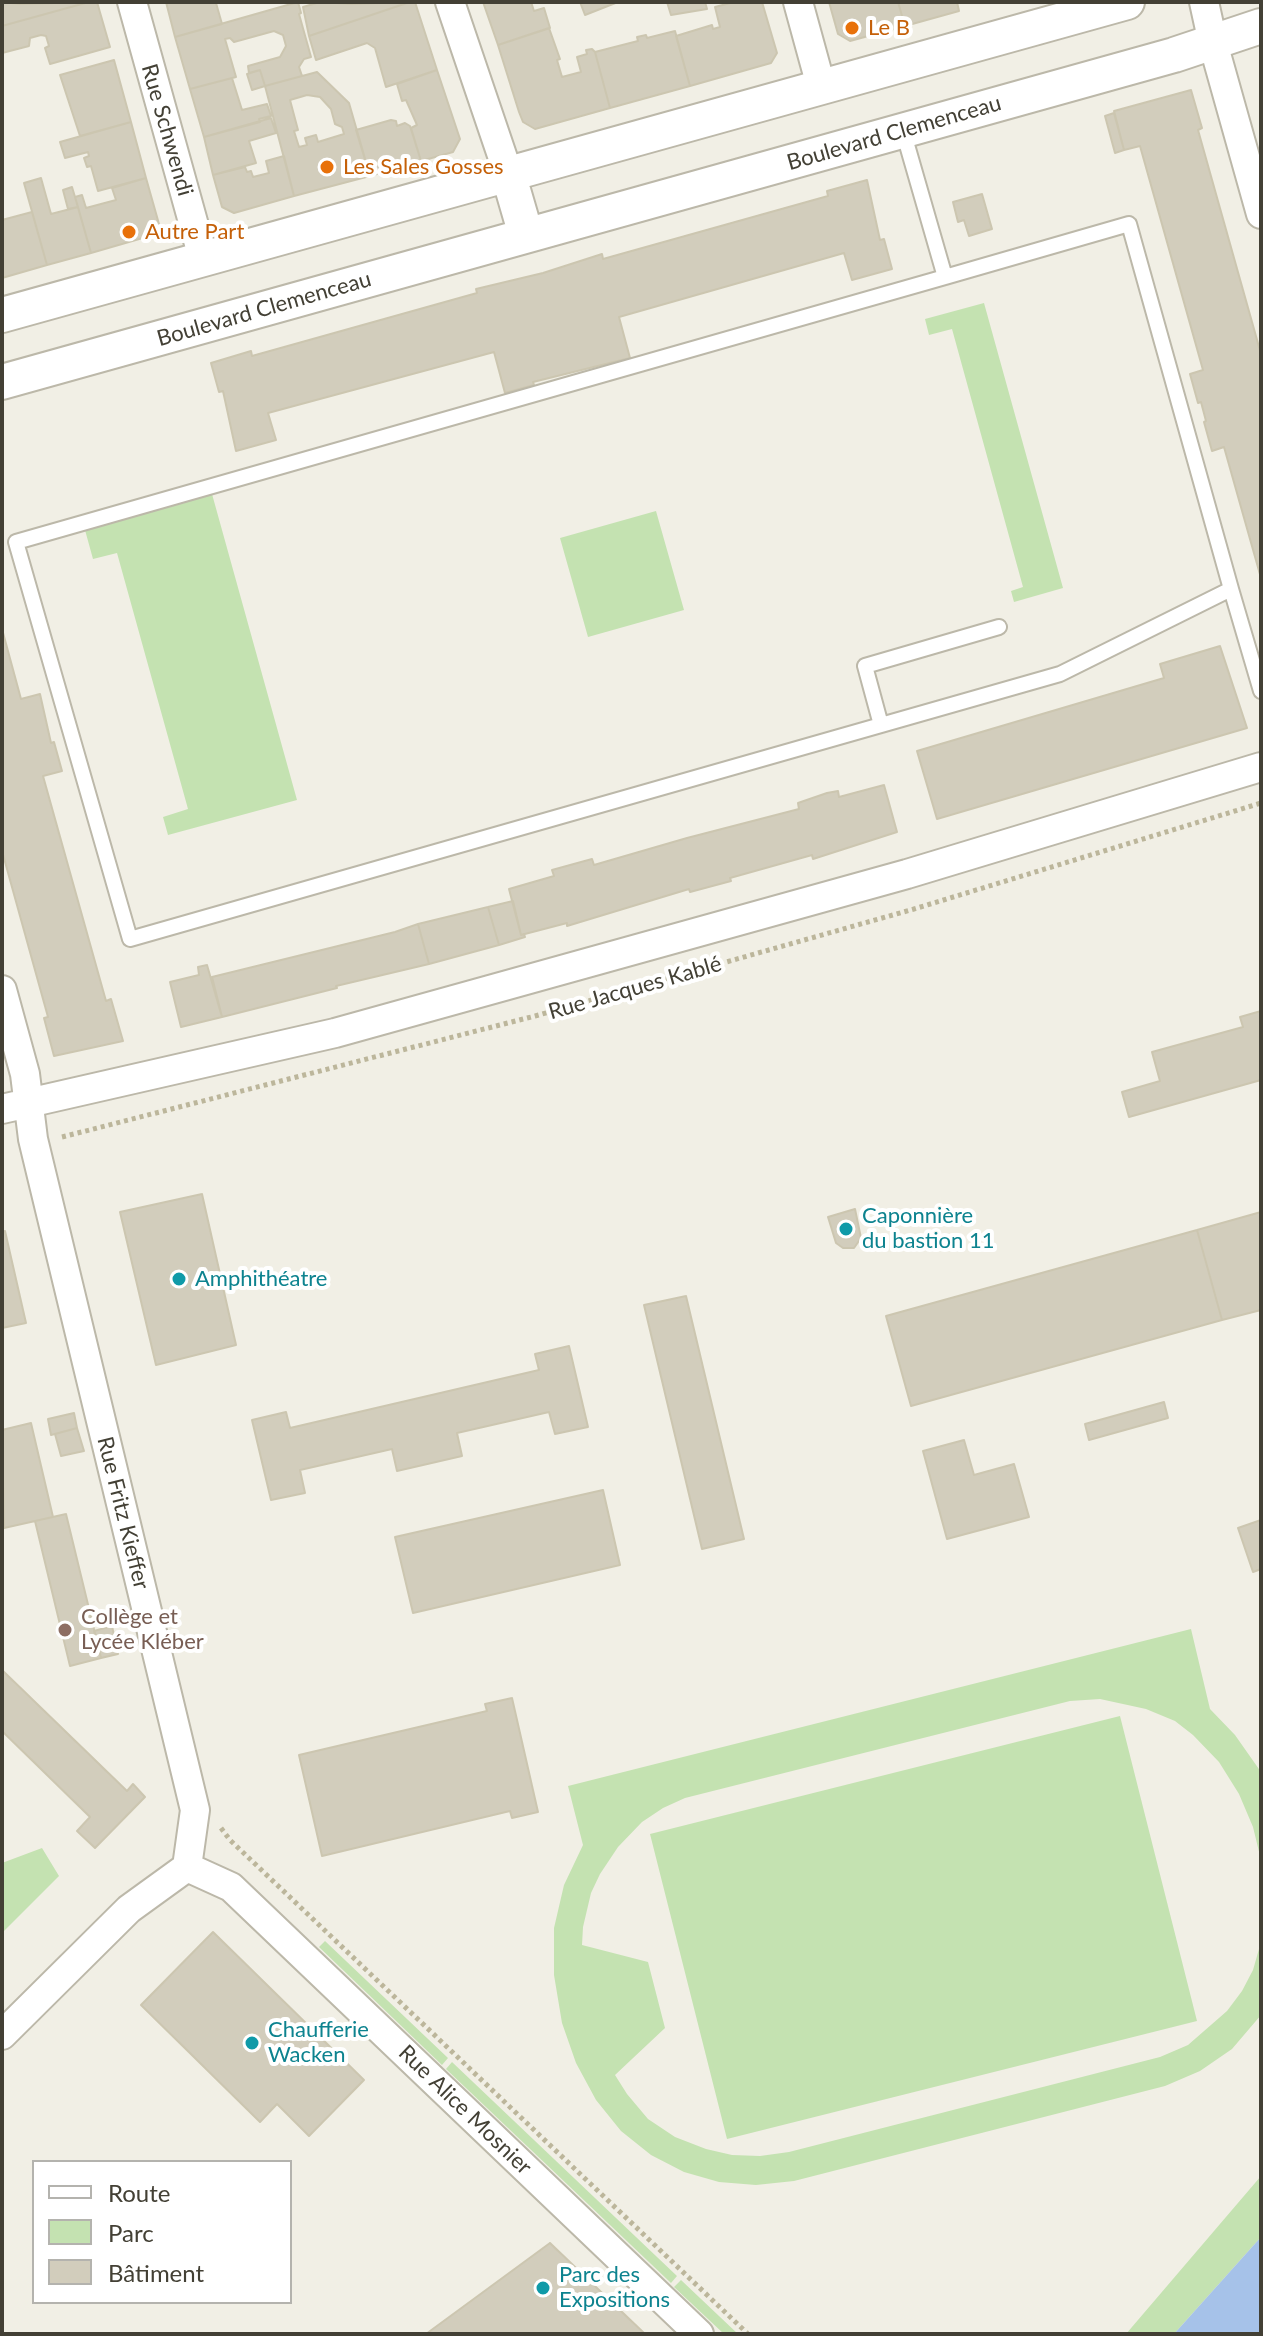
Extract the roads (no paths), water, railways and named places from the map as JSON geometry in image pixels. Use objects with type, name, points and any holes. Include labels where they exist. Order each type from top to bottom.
[{"type":"street","name":"Rue Schwendi","points":[[132,2],[203,258]]},
{"type":"street","points":[[450,2],[526,235]]},
{"type":"street","points":[[798,2],[821,86]]},
{"type":"street","points":[[2,315],[1127,2]]},
{"type":"street","points":[[1204,2],[1261,214]]},
{"type":"street","name":"Boulevard Clemenceau","points":[[2,382],[903,131],[1213,43],[1261,26]]},
{"type":"street","name":"Rue Jacques Kablé","points":[[16,1106],[335,1033],[907,874],[1261,767]]},
{"type":"street","name":"Rue Fritz Kieffer","points":[[2,990],[25,1074],[16,1106],[33,1139],[195,1810],[187,1867]]},
{"type":"street","points":[[2,2035],[129,1909],[187,1867]]},
{"type":"street","name":"Rue Alice Mosnier","points":[[187,1867],[231,1887],[699,2334]]},
{"type":"lane","points":[[903,131],[945,277]]},
{"type":"lane","points":[[1231,589],[1060,674],[130,939],[16,542],[1129,224],[1261,691]]},
{"type":"lane","points":[[881,725],[865,666],[999,627]]},
{"type":"water","points":[[1261,2237],[1261,2334],[1174,2334]]},
{"type":"place","name":"Le B","points":[[852,28]]},
{"type":"place","name":"Les Sales Gosses","points":[[327,167]]},
{"type":"place","name":"Autre Part","points":[[129,232]]},
{"type":"place","name":"Caponnière du bastion 11","points":[[846,1229]]},
{"type":"place","name":"Amphithéatre","points":[[179,1279]]},
{"type":"place","name":"Collège et Lycée Kléber","points":[[65,1630]]},
{"type":"place","name":"Chaufferie Wacken","points":[[252,2043]]},
{"type":"place","name":"Parc des Expositions","points":[[543,2288]]}]
